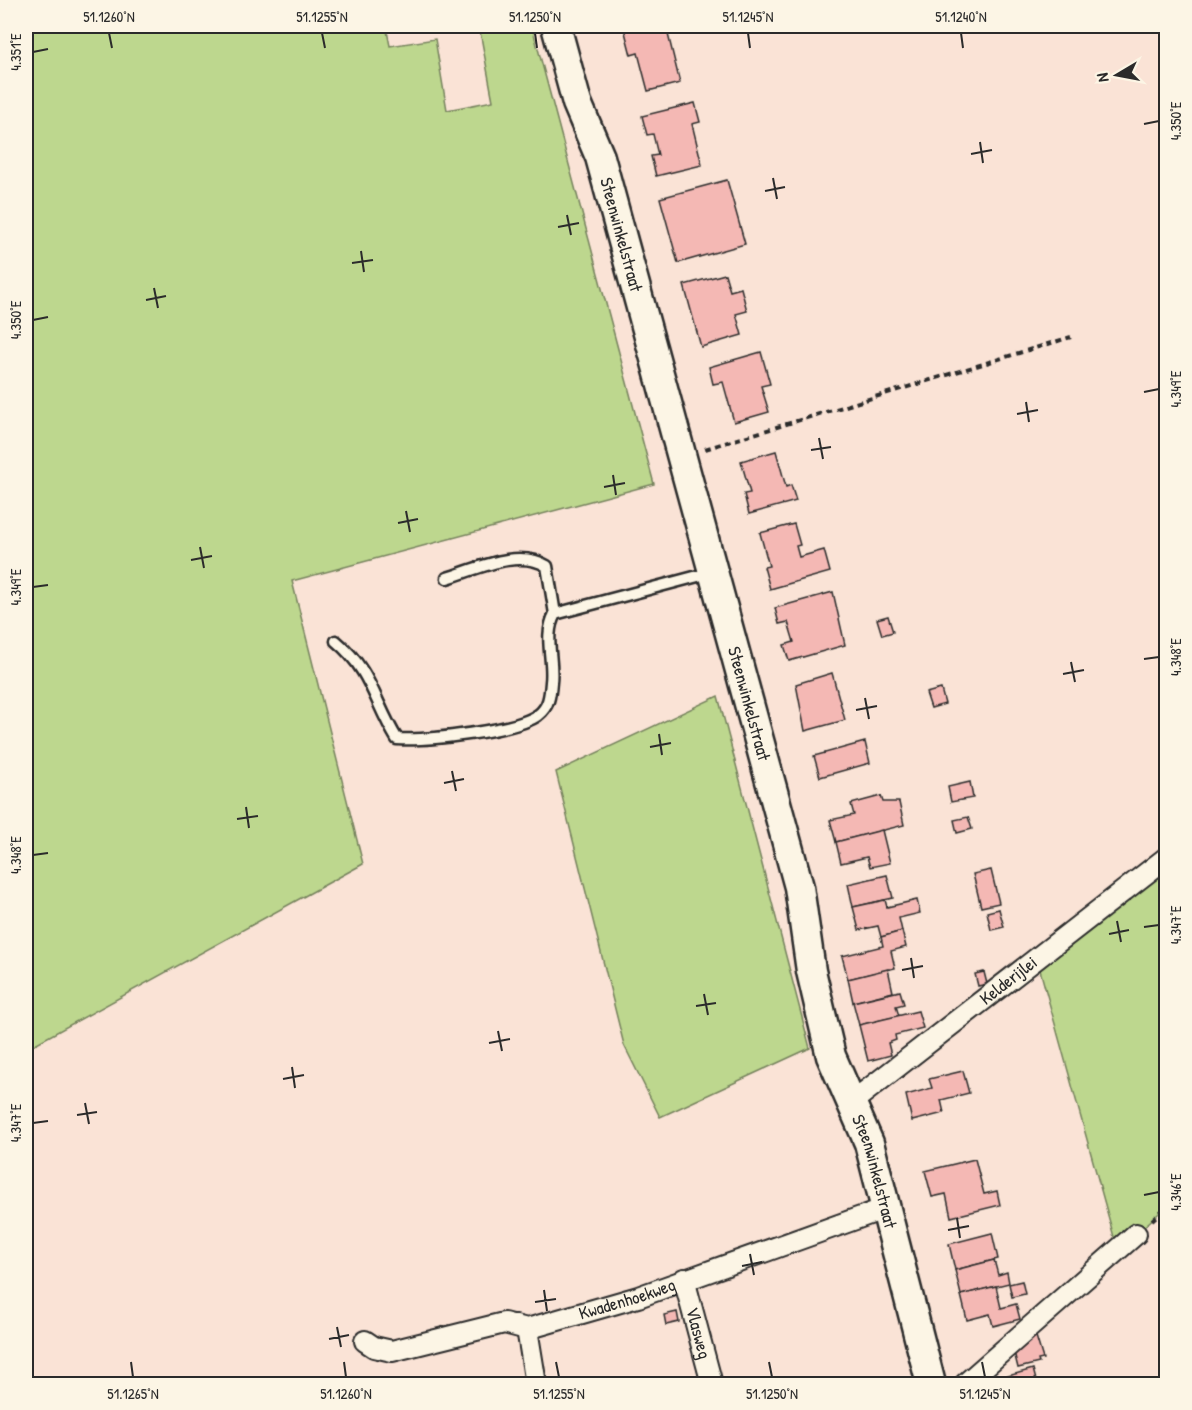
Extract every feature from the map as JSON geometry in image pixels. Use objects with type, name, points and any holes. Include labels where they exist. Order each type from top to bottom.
[{"type":"street","name":"Steenwinkelstraat","points":[[556,26],[577,103],[600,157],[799,887],[810,971],[831,1056],[869,1143],[930,1384]]},
{"type":"street","name":"Kelderijlei","points":[[852,1102],[1167,858]]},
{"type":"street","name":"Kwadenhoekweg","points":[[364,1341],[374,1347],[392,1351],[504,1323],[527,1329],[638,1297],[886,1208]]},
{"type":"street","points":[[965,1384],[1136,1234]]},
{"type":"street","name":"Vlasweg","points":[[684,1280],[712,1384]]},
{"type":"street","points":[[527,1329],[537,1384]]},
{"type":"lane","points":[[336,641],[350,653],[367,675],[397,739],[513,727],[537,716],[547,706],[551,680],[549,633],[555,614],[547,566],[530,558],[511,559],[447,578]]},
{"type":"lane","points":[[555,614],[713,572]]},
{"type":"path","points":[[682,456],[1071,337]]},
{"type":"green space","points":[[26,26],[386,26],[390,46],[435,39],[447,110],[493,101],[479,26],[532,26],[654,484],[292,581],[363,864],[26,1049]]},
{"type":"green space","points":[[718,696],[810,1048],[660,1117],[624,1045],[556,772]]},
{"type":"green space","points":[[1166,858],[1166,1207],[1120,1248],[1114,1237],[1037,959]]},
{"type":"building","points":[[666,26],[680,83],[648,91],[638,53],[631,55],[624,28]]},
{"type":"building","points":[[695,103],[700,122],[692,124],[702,165],[656,176],[651,156],[658,155],[653,134],[647,135],[642,116]]},
{"type":"building","points":[[727,180],[745,244],[678,263],[660,198]]},
{"type":"building","points":[[725,274],[730,291],[741,288],[747,311],[736,314],[742,335],[701,347],[684,285]]},
{"type":"building","points":[[761,352],[770,384],[761,386],[769,412],[734,422],[723,382],[713,384],[709,367]]},
{"type":"building","points":[[776,451],[786,487],[791,485],[796,501],[749,514],[744,494],[750,493],[741,461]]},
{"type":"building","points":[[794,524],[800,545],[796,546],[799,557],[824,550],[830,572],[770,589],[764,567],[769,566],[760,533]]},
{"type":"building","points":[[833,592],[845,645],[789,661],[784,645],[794,642],[788,622],[779,624],[775,608]]},
{"type":"building","points":[[888,616],[893,632],[882,635],[877,619]]},
{"type":"building","points":[[832,673],[845,720],[805,731],[796,684]]},
{"type":"building","points":[[941,689],[945,704],[931,708],[926,693]]},
{"type":"building","points":[[865,742],[870,763],[820,777],[814,756]]},
{"type":"building","points":[[970,782],[973,798],[951,802],[948,787]]},
{"type":"building","points":[[881,796],[883,802],[899,802],[904,825],[836,842],[830,820],[854,815],[851,804]]},
{"type":"building","points":[[968,817],[972,829],[957,833],[954,820]]},
{"type":"building","points":[[882,830],[890,863],[870,867],[867,857],[841,863],[836,842]]},
{"type":"building","points":[[991,870],[999,903],[981,907],[973,874]]},
{"type":"building","points":[[887,875],[893,898],[853,907],[848,884]]},
{"type":"building","points":[[885,900],[887,907],[917,900],[920,913],[899,918],[902,931],[881,937],[878,926],[859,930],[853,907]]},
{"type":"building","points":[[999,909],[1004,927],[991,930],[987,912]]},
{"type":"building","points":[[902,931],[906,947],[891,951],[895,968],[848,979],[842,956],[883,946],[881,937]]},
{"type":"building","points":[[888,969],[893,992],[853,1002],[848,979]]},
{"type":"building","points":[[984,972],[987,984],[978,986],[975,974]]},
{"type":"building","points":[[900,991],[904,1004],[896,1006],[899,1016],[859,1025],[853,1002]]},
{"type":"building","points":[[918,1011],[923,1028],[895,1035],[896,1040],[888,1043],[891,1055],[868,1061],[859,1025]]},
{"type":"building","points":[[963,1071],[969,1093],[941,1100],[944,1113],[912,1121],[906,1095],[932,1088],[929,1079]]},
{"type":"building","points":[[975,1159],[984,1194],[997,1191],[1000,1205],[951,1217],[946,1194],[932,1197],[925,1171]]},
{"type":"building","points":[[992,1233],[998,1259],[955,1270],[949,1244]]},
{"type":"building","points":[[994,1260],[998,1275],[1007,1272],[1009,1283],[961,1295],[955,1270]]},
{"type":"building","points":[[1022,1281],[1025,1294],[1012,1297],[1009,1284]]},
{"type":"building","points":[[996,1286],[1001,1308],[1016,1304],[1020,1319],[993,1326],[990,1314],[967,1320],[961,1295]]},
{"type":"building","points":[[677,1312],[679,1322],[666,1325],[664,1315]]},
{"type":"building","points":[[1035,1333],[1043,1359],[1038,1360],[1039,1363],[1018,1368],[1015,1356],[1011,1352]]},
{"type":"building","points":[[1033,1369],[1037,1384],[979,1384]]}]
